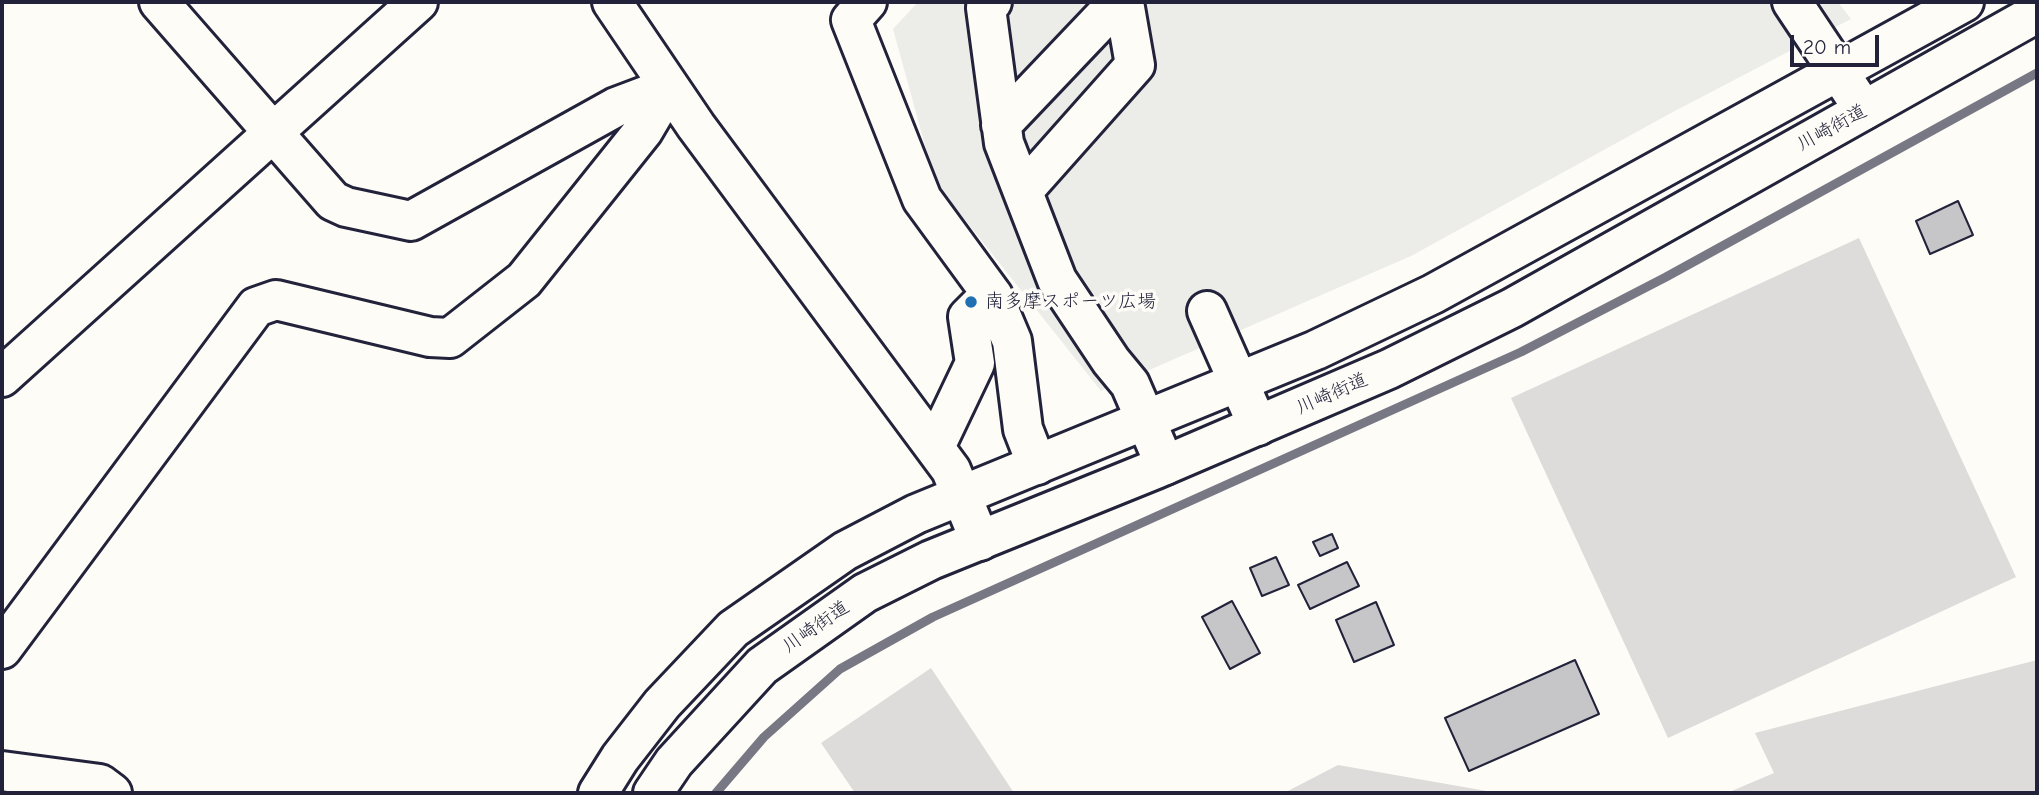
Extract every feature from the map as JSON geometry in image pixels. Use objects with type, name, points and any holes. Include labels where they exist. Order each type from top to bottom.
[{"type":"main road","points":[[159,2],[333,201],[411,221],[616,107],[668,87]]},
{"type":"main road","points":[[2,377],[226,178],[272,131],[418,2]]},
{"type":"main road","points":[[612,2],[668,87],[951,470],[980,541]]},
{"type":"main road","points":[[867,2],[851,20],[922,199],[993,296],[1012,341],[1023,429],[1037,464]]},
{"type":"main road","points":[[992,2],[986,8],[1004,143],[1057,280],[1111,361],[1130,384],[1166,465]]},
{"type":"main road","points":[[1001,125],[1118,2]]},
{"type":"main road","points":[[1023,191],[1135,65],[1124,2]]},
{"type":"main road","points":[[1793,2],[1864,110]]},
{"type":"main road","points":[[598,793],[620,758],[662,704],[733,629],[845,551],[916,514],[1316,350],[1433,294],[1964,2]]},
{"type":"main road","name":"川崎街道","points":[[653,793],[674,762],[762,666],[865,593],[980,541],[1389,369],[1512,308],[2037,13]]},
{"type":"main road","points":[[2,649],[256,307],[276,300],[430,337],[450,338],[524,280],[643,131],[668,87]]},
{"type":"main road","points":[[935,447],[975,363],[968,317],[993,296]]},
{"type":"main road","points":[[1207,312],[1258,426]]},
{"type":"main road","points":[[2,771],[100,784],[112,793]]},
{"type":"shaded area","points":[[918,2],[1838,2],[1851,19],[1671,113],[1411,256],[1101,391],[935,182],[893,29]]},
{"type":"shaded area","points":[[1859,238],[2016,577],[1668,738],[1511,398]]},
{"type":"shaded area","points":[[2037,660],[2037,793],[1727,793],[1774,773],[1755,733]]},
{"type":"shaded area","points":[[931,668],[1014,793],[855,793],[821,743]]},
{"type":"shaded area","points":[[1338,765],[1498,793],[1284,793]]},
{"type":"building","points":[[1958,201],[1973,235],[1930,254],[1916,221]]},
{"type":"building","points":[[1332,534],[1338,548],[1320,556],[1313,542]]},
{"type":"building","points":[[1276,557],[1289,585],[1262,596],[1250,568]]},
{"type":"building","points":[[1347,562],[1359,586],[1310,609],[1298,585]]},
{"type":"building","points":[[1232,601],[1260,653],[1230,669],[1202,617]]},
{"type":"building","points":[[1376,602],[1394,645],[1354,662],[1336,620]]},
{"type":"building","points":[[1575,660],[1599,714],[1469,771],[1445,718]]},
{"type":"waterway","points":[[716,793],[764,737],[840,669],[933,617],[1521,352],[1666,277],[2037,73]]},
{"type":"place","name":"南多摩スポーツ広場","points":[[971,302]]}]
